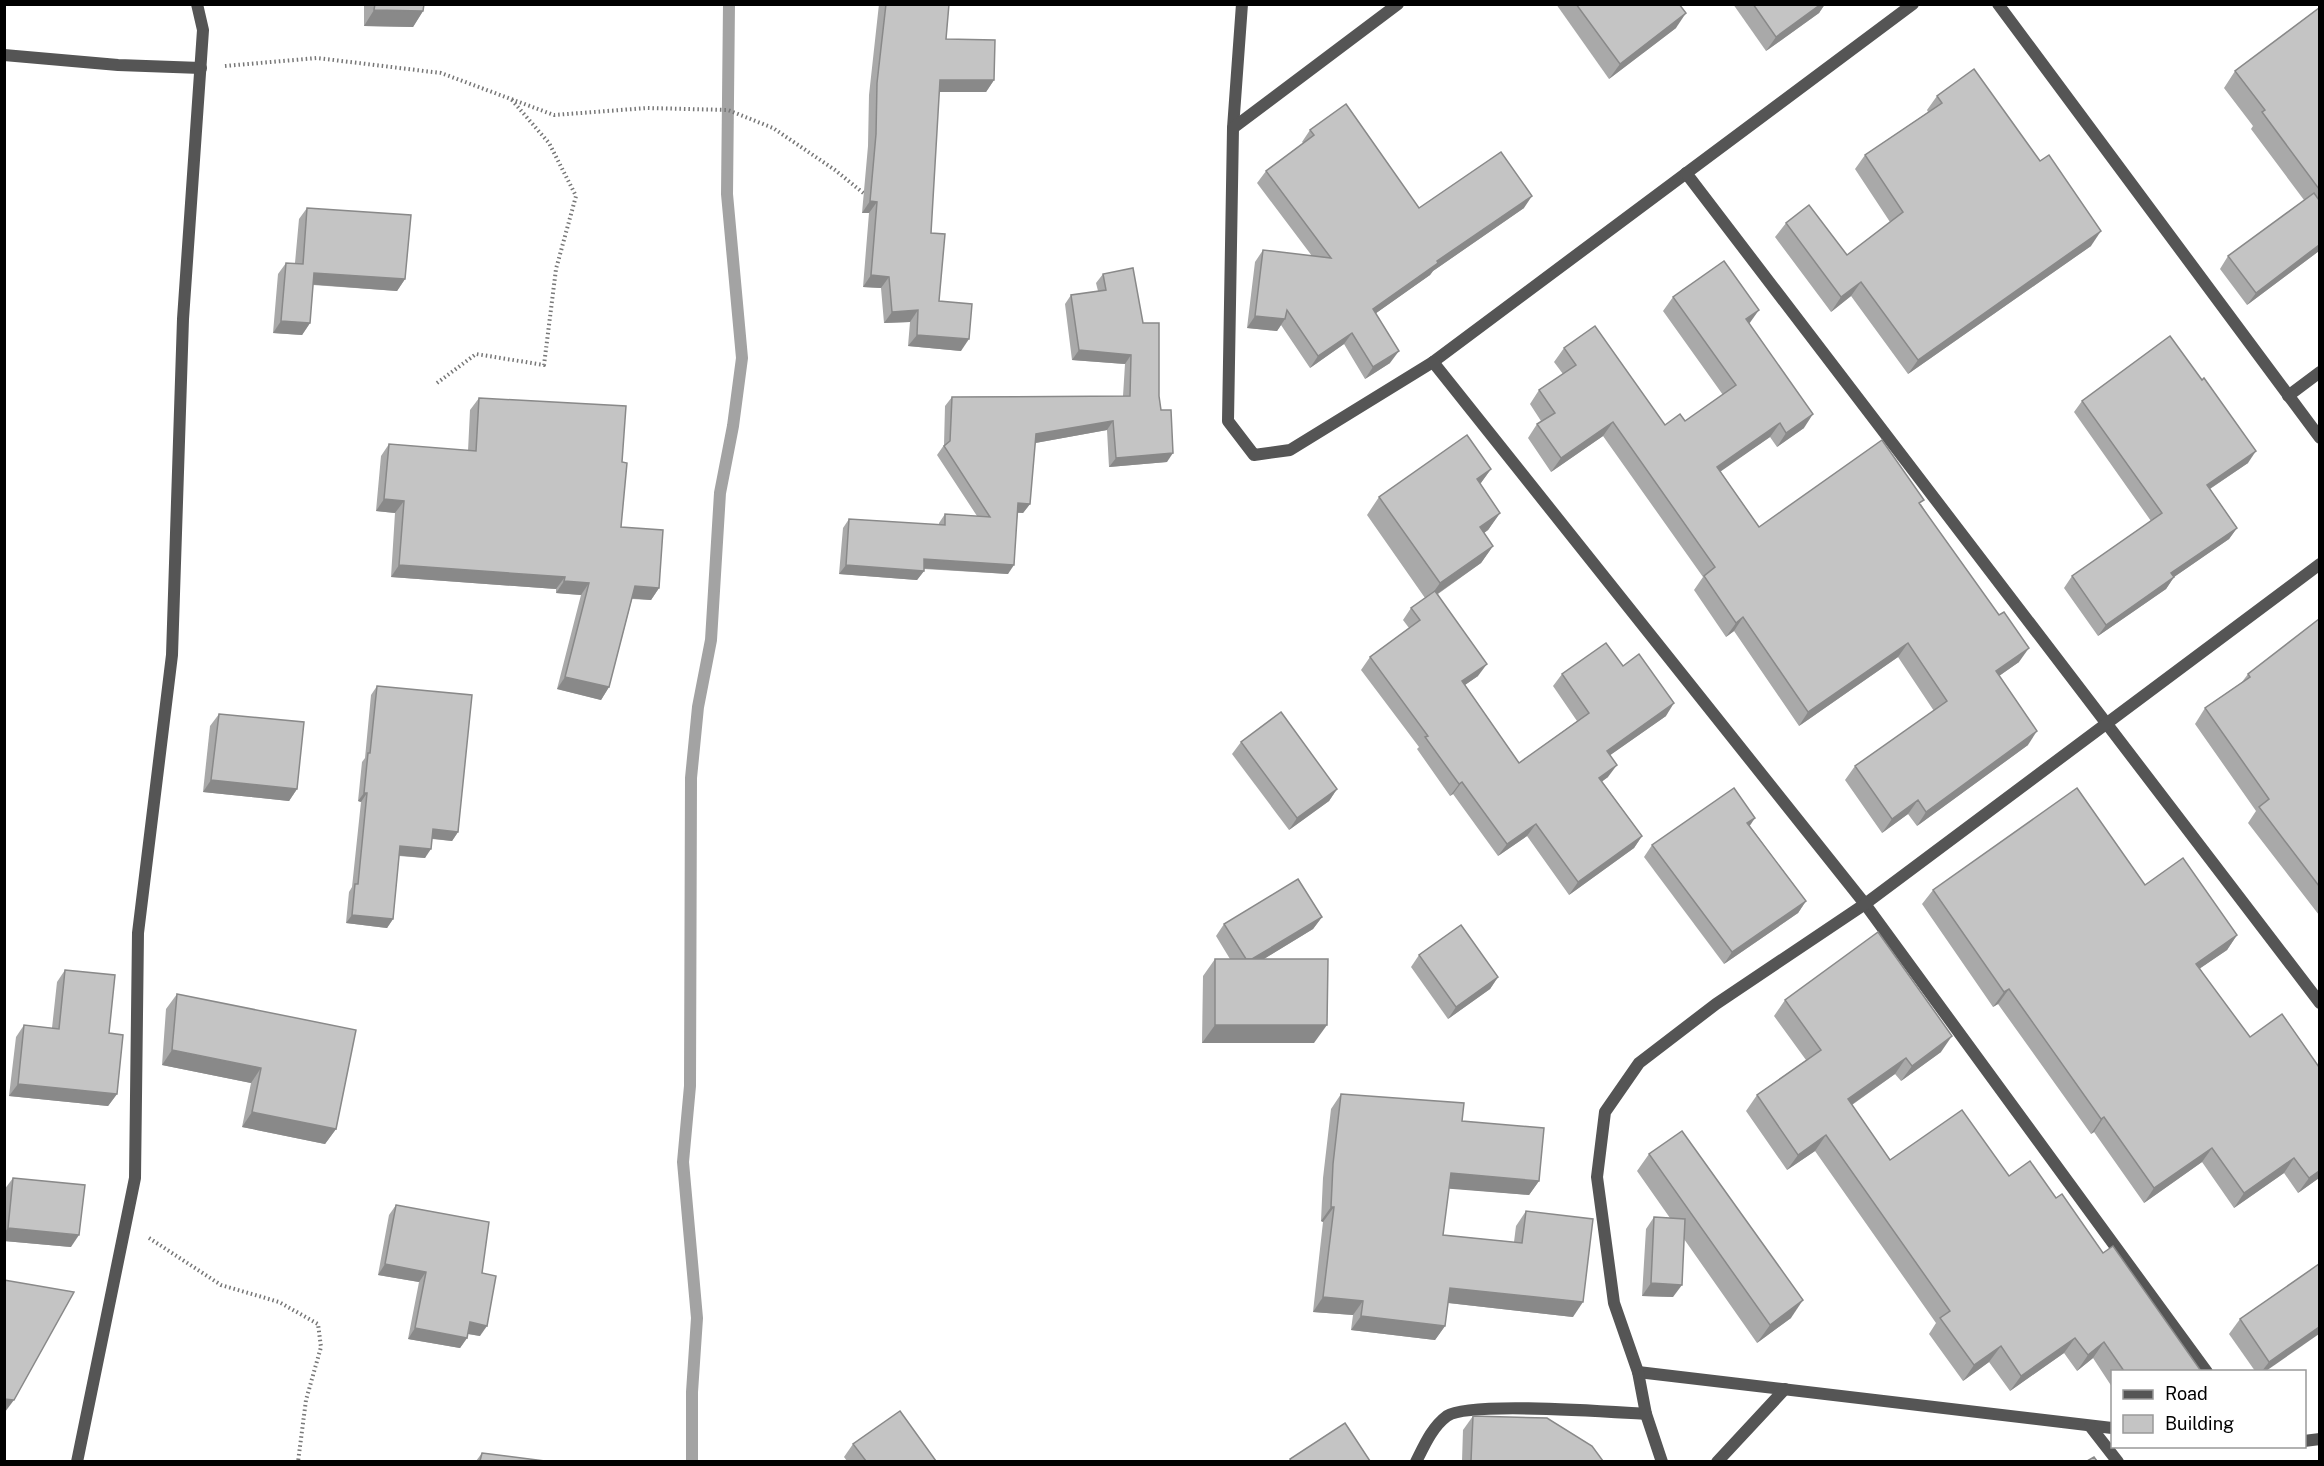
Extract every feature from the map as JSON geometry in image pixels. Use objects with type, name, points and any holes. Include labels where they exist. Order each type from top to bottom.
[{"type":"street","points":[[77,1461],[135,1178],[138,933],[172,655],[183,319],[203,30],[197,4]]},
{"type":"street","points":[[1242,4],[1233,128],[1228,421],[1254,455],[1290,450],[1432,362],[1913,4]]},
{"type":"street","points":[[1233,128],[1398,4]]},
{"type":"street","points":[[1998,4],[2319,438]]},
{"type":"street","points":[[4,55],[118,65],[201,68]]},
{"type":"street","points":[[1686,173],[2107,722],[2319,1003]]},
{"type":"street","points":[[1432,362],[1865,904],[2206,1370]]},
{"type":"street","points":[[2288,396],[2319,372]]},
{"type":"street","points":[[1662,1461],[1646,1414],[1638,1372],[1614,1303],[1597,1177],[1605,1112],[1639,1063],[1716,1004],[1865,904],[2319,564]]},
{"type":"street","points":[[1638,1372],[2111,1428]]},
{"type":"street","points":[[1717,1461],[1785,1389]]},
{"type":"street","points":[[1416,1461],[1433,1429],[1448,1415],[1464,1411],[1496,1408],[1646,1414]]},
{"type":"street","points":[[2090,1426],[2118,1461]]},
{"type":"path","points":[[201,68],[317,58],[441,73],[554,115],[647,108],[728,110],[773,128],[834,170],[871,200]]},
{"type":"path","points":[[437,383],[476,354],[544,365],[556,269],[576,195],[549,143],[511,98]]},
{"type":"path","points":[[127,1221],[157,1244],[221,1285],[279,1302],[318,1324],[321,1347],[306,1401],[298,1461]]},
{"type":"building","points":[[375,4],[424,4],[423,11],[374,10]]},
{"type":"building","points":[[886,4],[949,4],[946,39],[995,40],[994,80],[940,80],[931,233],[945,234],[939,301],[972,304],[969,339],[917,335],[918,310],[892,312],[889,277],[871,275],[877,202],[870,201],[876,134],[877,83]]},
{"type":"building","points":[[1576,4],[1679,4],[1686,13],[1620,64]]},
{"type":"building","points":[[1753,4],[1821,4],[1776,37]]},
{"type":"building","points":[[2319,8],[2319,189],[2262,112],[2265,110],[2235,71]]},
{"type":"building","points":[[1974,69],[2040,161],[2049,155],[2101,231],[1918,360],[1861,282],[1841,297],[1786,223],[1809,205],[1847,255],[1903,212],[1865,155],[1942,103],[1937,96]]},
{"type":"building","points":[[1346,104],[1419,208],[1501,152],[1532,196],[1437,261],[1438,263],[1373,309],[1399,351],[1373,367],[1352,333],[1318,356],[1287,310],[1285,319],[1255,316],[1263,250],[1331,258],[1266,171],[1314,135],[1310,130]]},
{"type":"building","points":[[2314,193],[2319,200],[2319,245],[2256,293],[2228,256]]},
{"type":"building","points":[[307,208],[411,215],[405,279],[314,273],[310,323],[281,321],[286,263],[303,264]]},
{"type":"building","points":[[1724,261],[1759,310],[1746,319],[1813,414],[1786,433],[1780,423],[1717,467],[1759,527],[1882,440],[1924,500],[1919,503],[1999,615],[2004,612],[2029,648],[1996,671],[2037,731],[1926,812],[1918,800],[1892,819],[1855,766],[1947,701],[1908,643],[1808,712],[1743,617],[1736,623],[1704,576],[1715,567],[1613,422],[1561,458],[1537,424],[1555,413],[1539,390],[1576,365],[1564,348],[1595,326],[1665,425],[1680,414],[1685,421],[1736,385],[1673,297]]},
{"type":"building","points":[[1133,268],[1143,323],[1159,323],[1159,396],[1161,410],[1171,410],[1173,453],[1116,458],[1113,421],[1036,434],[1030,504],[1018,503],[1014,565],[924,559],[924,571],[846,565],[849,519],[945,525],[945,514],[990,517],[944,446],[950,441],[952,397],[1130,396],[1131,355],[1079,350],[1071,295],[1106,290],[1103,274]]},
{"type":"building","points":[[2170,336],[2202,380],[2204,378],[2256,451],[2207,485],[2237,528],[2171,573],[2174,577],[2106,625],[2072,576],[2162,513],[2082,401]]},
{"type":"building","points":[[479,398],[626,406],[622,462],[627,463],[621,527],[663,530],[659,588],[635,586],[609,687],[565,677],[589,583],[564,581],[565,577],[399,565],[404,501],[384,499],[389,444],[476,451]]},
{"type":"building","points":[[1467,435],[1491,469],[1477,479],[1500,513],[1480,527],[1493,546],[1440,583],[1379,497]]},
{"type":"building","points":[[1435,591],[1487,664],[1462,681],[1519,763],[1589,713],[1562,674],[1606,643],[1623,666],[1639,654],[1674,703],[1607,751],[1617,765],[1599,778],[1642,836],[1578,882],[1536,824],[1507,844],[1462,782],[1459,784],[1425,737],[1428,736],[1370,657],[1420,620],[1411,608]]},
{"type":"building","points":[[2319,619],[2319,886],[2259,807],[2269,799],[2205,708],[2250,677],[2248,674]]},
{"type":"building","points":[[377,686],[472,695],[458,832],[433,829],[431,849],[400,846],[393,919],[352,915],[355,884],[358,884],[367,793],[364,793]]},
{"type":"building","points":[[1281,712],[1337,789],[1297,818],[1241,742]]},
{"type":"building","points":[[219,714],[304,722],[297,789],[211,780]]},
{"type":"building","points":[[1734,788],[1755,818],[1747,823],[1806,901],[1732,952],[1652,845]]},
{"type":"building","points":[[2077,788],[2145,885],[2183,858],[2237,935],[2196,964],[2250,1037],[2282,1014],[2319,1067],[2319,1171],[2309,1178],[2294,1158],[2244,1193],[2212,1148],[2154,1188],[2104,1117],[2101,1119],[2009,989],[2004,992],[1933,890]]},
{"type":"building","points":[[1298,879],[1322,917],[1252,959],[1246,959],[1224,924]]},
{"type":"building","points":[[1461,925],[1498,977],[1456,1007],[1419,955]]},
{"type":"building","points":[[1878,932],[1952,1036],[1912,1066],[1906,1058],[1848,1099],[1890,1160],[1962,1110],[2009,1176],[2030,1161],[2056,1198],[2062,1194],[2103,1253],[2113,1246],[2200,1370],[2123,1370],[2104,1342],[2088,1355],[2075,1338],[2021,1376],[2001,1346],[1974,1365],[1940,1318],[1950,1311],[1826,1135],[1798,1155],[1757,1095],[1821,1050],[1785,1000]]},
{"type":"building","points":[[1215,959],[1328,959],[1327,1025],[1215,1025]]},
{"type":"building","points":[[65,970],[115,975],[109,1033],[123,1035],[117,1094],[18,1084],[24,1025],[59,1029]]},
{"type":"building","points":[[177,994],[356,1030],[336,1129],[252,1112],[261,1068],[172,1050]]},
{"type":"building","points":[[1341,1094],[1464,1103],[1462,1121],[1544,1128],[1539,1181],[1451,1173],[1443,1235],[1522,1243],[1526,1211],[1593,1219],[1583,1302],[1450,1288],[1445,1326],[1361,1316],[1363,1301],[1323,1297],[1334,1207],[1331,1207],[1333,1164]]},
{"type":"building","points":[[1682,1131],[1803,1300],[1770,1325],[1649,1154]]},
{"type":"building","points":[[13,1178],[85,1185],[79,1235],[8,1228]]},
{"type":"building","points":[[396,1205],[489,1222],[482,1273],[496,1276],[487,1326],[470,1322],[467,1338],[415,1328],[426,1272],[385,1264]]},
{"type":"building","points":[[1654,1217],[1685,1219],[1682,1285],[1651,1283]]},
{"type":"building","points":[[2319,1264],[2319,1327],[2269,1362],[2240,1319]]},
{"type":"building","points":[[4,1280],[74,1292],[14,1400],[4,1399]]},
{"type":"building","points":[[900,1411],[936,1461],[866,1461],[853,1444]]},
{"type":"building","points":[[1473,1416],[1547,1418],[1592,1446],[1603,1461],[1471,1461]]},
{"type":"building","points":[[1345,1423],[1370,1461],[1291,1461],[1290,1459]]},
{"type":"building","points":[[482,1453],[545,1461],[480,1461]]},
{"type":"waterway","points":[[692,1462],[692,1392],[697,1318],[683,1162],[690,1086],[691,778],[698,707],[711,640],[720,493],[733,426],[742,358],[727,194],[729,4]]}]
